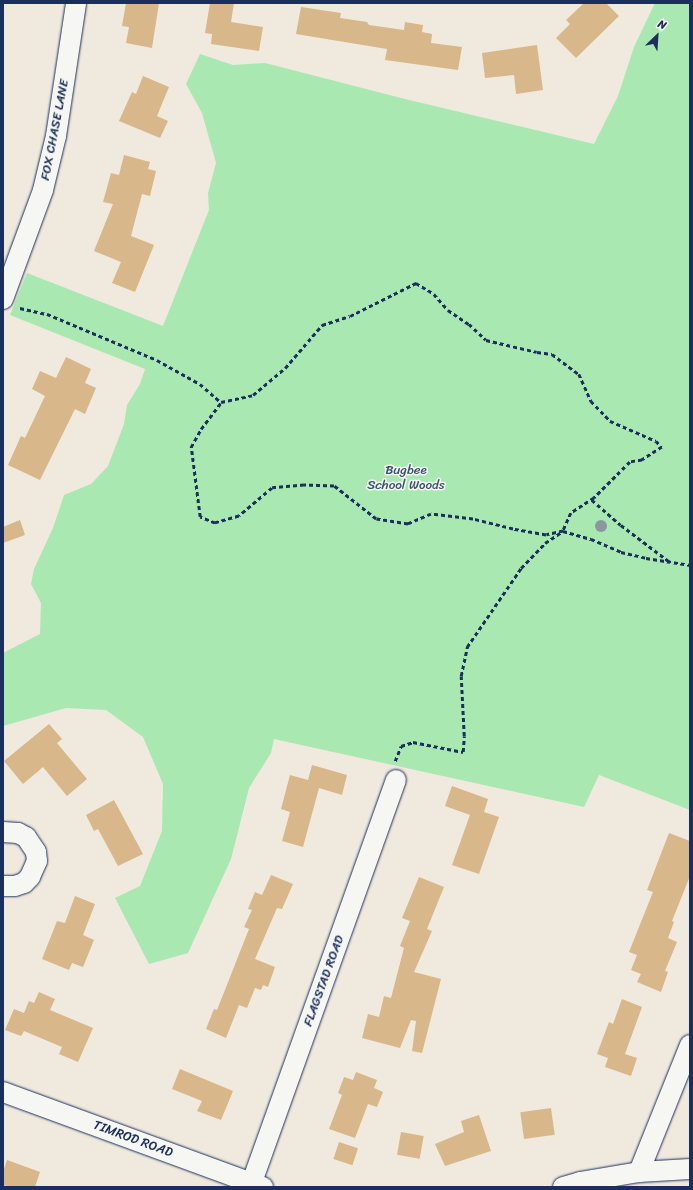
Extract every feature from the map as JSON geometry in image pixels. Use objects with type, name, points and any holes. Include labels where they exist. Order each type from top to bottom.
[{"type":"street","name":"FOX CHASE LANE","points":[[11,304],[43,190],[56,136],[76,3]]},
{"type":"street","name":"FLAGSTAD ROAD","points":[[258,1185],[396,780]]},
{"type":"street","points":[[3,832],[18,833],[26,837],[36,852],[37,861],[30,877],[24,883],[15,886],[3,886]]},
{"type":"street","points":[[639,1172],[690,1045]]},
{"type":"street","name":"TIMROD ROAD","points":[[3,1092],[258,1185]]},
{"type":"street","points":[[564,1187],[580,1182],[639,1172],[690,1170]]},
{"type":"path","points":[[396,780],[395,760],[401,746],[413,742],[462,752],[464,736],[461,676],[467,647],[521,568],[545,543],[563,531],[571,513],[592,500],[630,462],[642,460],[662,447],[656,441],[610,421],[591,401],[578,374],[552,354],[536,352],[486,340],[469,324],[448,310],[434,294],[416,283],[350,316],[322,325],[285,368],[253,395],[221,402],[201,429],[191,447],[200,517],[215,523],[239,516],[272,488],[304,485],[334,486],[376,519],[408,524],[431,514],[472,519],[512,529],[546,535],[563,531],[591,539],[621,552],[690,565]]},
{"type":"path","points":[[11,304],[47,314],[157,360],[200,384],[221,402]]},
{"type":"path","points":[[592,500],[621,525],[671,562]]},
{"type":"green space","name":"Bugbee School Woods","points":[[655,3],[690,3],[690,810],[599,775],[584,807],[274,739],[271,753],[249,788],[231,859],[188,953],[149,964],[115,898],[140,886],[162,831],[163,784],[143,737],[106,710],[66,708],[3,726],[3,653],[40,634],[41,603],[31,584],[34,569],[53,528],[64,495],[91,484],[108,466],[124,424],[127,405],[140,384],[145,369],[10,315],[27,273],[163,326],[209,210],[208,193],[216,163],[202,113],[186,84],[200,54],[233,65],[265,63],[405,99],[594,144],[618,96],[634,47]]},
{"type":"building","points":[[126,3],[159,3],[152,48],[126,43],[129,27],[122,26]]},
{"type":"building","points":[[210,3],[234,3],[231,22],[263,27],[259,51],[211,44],[212,34],[205,33]]},
{"type":"building","points":[[584,3],[606,3],[619,16],[576,58],[556,38],[570,24],[566,20]]},
{"type":"building","points":[[301,7],[341,13],[340,18],[367,22],[369,25],[404,30],[405,22],[423,25],[422,32],[432,34],[431,43],[462,47],[458,70],[385,60],[387,49],[296,34]]},
{"type":"building","points":[[537,45],[543,90],[516,94],[514,75],[485,78],[482,53]]},
{"type":"building","points":[[143,76],[169,87],[157,116],[168,121],[160,138],[119,121],[132,92],[136,94]]},
{"type":"building","points":[[124,155],[150,162],[148,169],[156,171],[150,196],[142,194],[131,236],[154,245],[135,292],[112,283],[121,262],[94,251],[113,204],[103,202],[111,173],[119,175]]},
{"type":"building","points":[[66,357],[91,369],[85,383],[96,388],[85,414],[75,409],[40,480],[8,465],[21,436],[25,438],[45,396],[32,389],[40,371],[56,378]]},
{"type":"building","points":[[20,520],[25,535],[3,543],[3,527]]},
{"type":"building","points":[[49,724],[62,739],[57,743],[87,779],[67,796],[43,767],[23,784],[4,761]]},
{"type":"building","points":[[312,765],[347,775],[342,795],[319,788],[303,847],[282,841],[290,812],[281,809],[290,775],[308,780]]},
{"type":"building","points":[[452,786],[488,799],[484,812],[499,817],[479,874],[452,865],[470,815],[445,806]]},
{"type":"building","points":[[114,800],[143,854],[118,866],[98,829],[94,831],[86,815]]},
{"type":"building","points":[[669,833],[690,841],[690,876],[672,921],[674,922],[668,938],[677,942],[665,971],[668,972],[661,992],[637,982],[641,974],[631,970],[637,955],[629,952],[653,892],[647,890]]},
{"type":"building","points":[[271,875],[293,884],[282,909],[277,908],[255,959],[275,967],[268,987],[263,985],[261,990],[255,988],[247,1008],[239,1005],[226,1038],[206,1029],[214,1009],[217,1010],[249,929],[244,927],[252,910],[248,909],[255,892],[262,895]]},
{"type":"building","points":[[419,877],[444,887],[427,929],[432,931],[414,972],[441,979],[422,1053],[412,1051],[416,1021],[411,1020],[400,1048],[362,1038],[368,1014],[379,1017],[384,996],[391,998],[404,948],[400,946],[410,921],[402,918]]},
{"type":"building","points":[[75,896],[95,904],[83,935],[94,940],[83,967],[72,963],[69,970],[42,959],[57,921],[65,923]]},
{"type":"building","points":[[39,992],[55,999],[50,1010],[93,1028],[78,1062],[59,1054],[62,1047],[24,1031],[21,1036],[5,1030],[14,1009],[24,1013],[29,1001],[34,1003]]},
{"type":"building","points":[[622,999],[642,1007],[625,1054],[637,1058],[631,1076],[605,1067],[608,1058],[597,1054],[609,1022],[613,1024]]},
{"type":"building","points":[[180,1069],[233,1091],[221,1120],[197,1111],[202,1101],[172,1089]]},
{"type":"building","points":[[356,1072],[377,1080],[374,1088],[383,1092],[377,1107],[368,1104],[355,1138],[329,1129],[342,1095],[338,1093],[344,1077],[353,1080]]},
{"type":"building","points":[[551,1108],[555,1135],[524,1139],[520,1112]]},
{"type":"building","points":[[479,1115],[491,1151],[445,1166],[435,1144],[464,1132],[461,1121]]},
{"type":"building","points":[[401,1132],[424,1136],[420,1159],[397,1155]]},
{"type":"building","points":[[339,1142],[358,1148],[352,1165],[333,1159]]},
{"type":"building","points":[[7,1160],[40,1172],[35,1187],[9,1187],[3,1185],[3,1172]]}]
